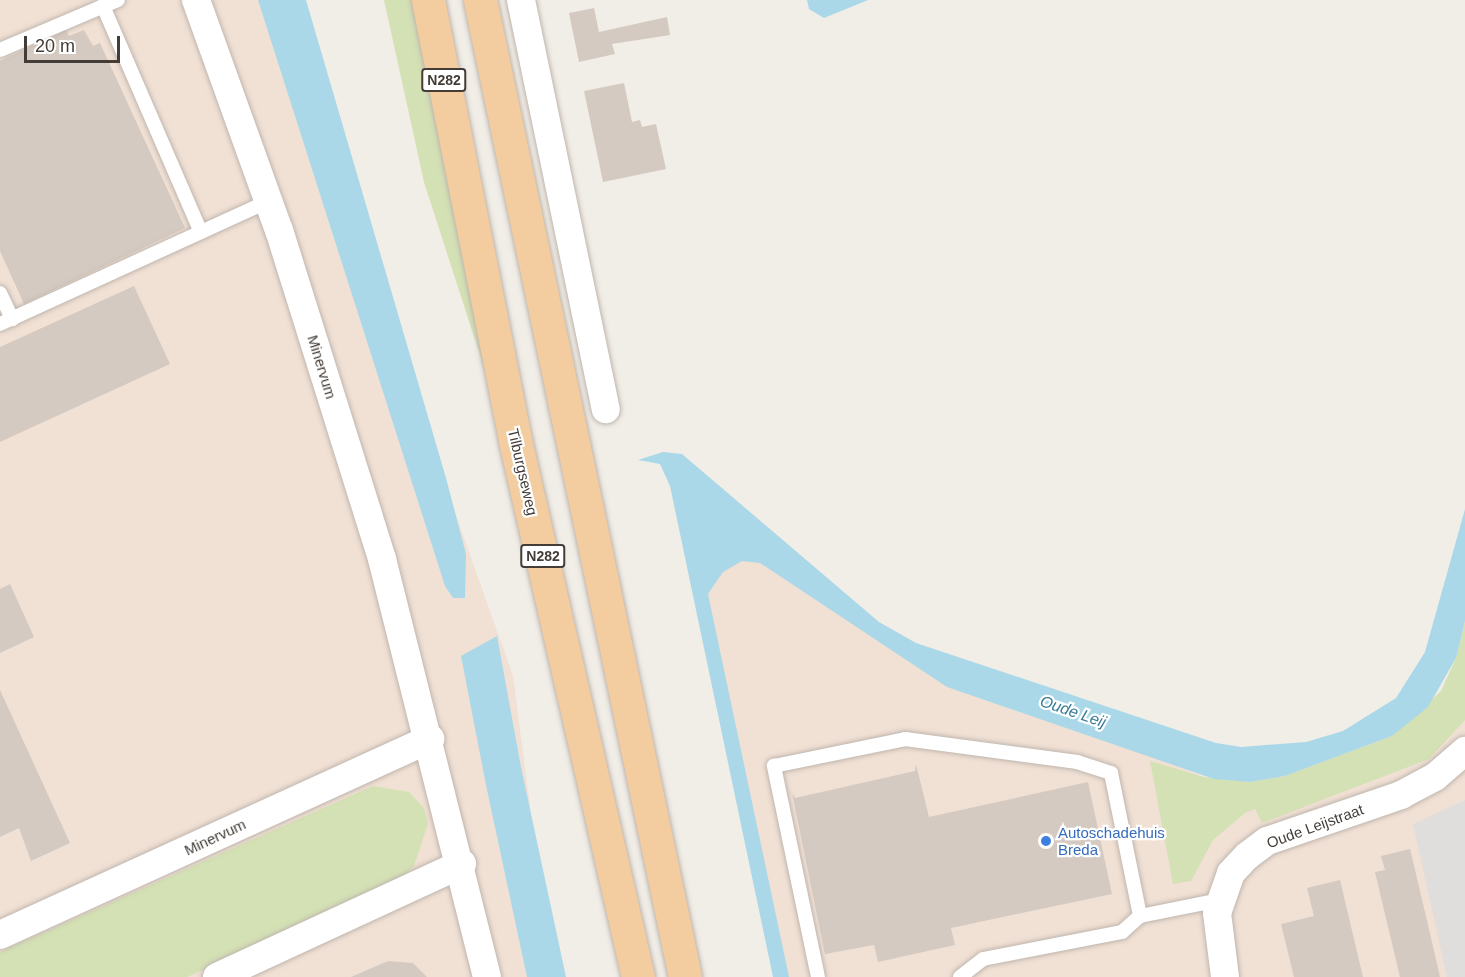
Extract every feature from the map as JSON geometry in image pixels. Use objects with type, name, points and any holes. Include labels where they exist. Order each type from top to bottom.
[{"type":"main road","name":"Tilburgseweg","points":[[428,0],[515,440],[638,977]]},
{"type":"main road","points":[[480,0],[685,977]]},
{"type":"street","name":"Minervum","points":[[196,0],[269,201],[382,559],[462,864],[487,977]]},
{"type":"street","points":[[521,0],[606,409]]},
{"type":"street","name":"Minervum","points":[[0,935],[430,739]]},
{"type":"street","name":"Oude Leijstraat","points":[[1225,977],[1221,900],[1231,873],[1267,841],[1401,795],[1435,777],[1465,751]]},
{"type":"street","points":[[217,977],[462,864]]},
{"type":"lane","points":[[0,50],[118,0]]},
{"type":"lane","points":[[103,6],[201,232]]},
{"type":"lane","points":[[0,293],[6,321],[269,201]]},
{"type":"lane","points":[[818,977],[774,766],[905,739],[1077,762],[1111,773],[1140,916]]},
{"type":"lane","points":[[960,977],[983,960],[1122,932],[1140,916],[1221,900]]},
{"type":"shaded area","points":[[0,0],[273,0],[513,676],[552,977],[0,977]]},
{"type":"shaded area","points":[[740,539],[857,626],[1204,777],[1285,776],[1392,736],[1441,691],[1456,658],[1465,621],[1465,977],[787,977],[695,546]]},
{"type":"shaded area","points":[[1465,800],[1465,977],[1447,977],[1413,824]]},
{"type":"green space","points":[[384,0],[413,0],[487,377],[424,182]]},
{"type":"green space","points":[[1465,621],[1465,720],[1429,759],[1262,823],[1255,809],[1245,813],[1213,840],[1191,881],[1173,884],[1150,761],[1204,777],[1250,782],[1285,776],[1392,736],[1441,691],[1456,658]]},
{"type":"green space","points":[[373,786],[409,792],[424,808],[428,824],[414,866],[396,883],[187,977],[0,977],[0,952]]},
{"type":"water","points":[[258,0],[306,0],[446,478],[466,554],[465,598],[453,598],[445,586]]},
{"type":"water","points":[[807,0],[868,0],[824,18],[809,9]]},
{"type":"water","name":"Oude Leij","points":[[663,452],[682,454],[879,622],[916,643],[1216,743],[1241,747],[1306,742],[1343,731],[1396,698],[1425,652],[1465,509],[1465,621],[1456,658],[1428,707],[1392,736],[1285,776],[1250,782],[1214,779],[947,687],[760,563],[742,561],[723,572],[708,594],[789,977],[773,977],[670,486],[660,464],[638,460]]},
{"type":"water","points":[[497,636],[521,767],[566,977],[527,977],[486,785],[461,656]]},
{"type":"building","points":[[594,8],[599,32],[667,17],[670,35],[612,44],[615,54],[579,62],[569,13]]},
{"type":"building","points":[[66,30],[69,36],[84,30],[93,46],[100,43],[185,228],[24,304],[0,251],[0,61]]},
{"type":"building","points":[[624,83],[632,122],[640,120],[642,127],[656,124],[666,169],[603,182],[584,91]]},
{"type":"building","points":[[134,286],[170,364],[0,442],[0,347]]},
{"type":"building","points":[[10,584],[34,637],[0,653],[0,589]]},
{"type":"building","points":[[0,690],[70,843],[31,861],[19,828],[0,837]]},
{"type":"building","points":[[916,764],[929,817],[1088,782],[1112,894],[951,928],[955,945],[878,962],[874,945],[825,954],[792,793],[795,798],[915,771]]},
{"type":"building","points":[[1410,849],[1440,977],[1400,977],[1375,872],[1385,870],[1381,856]]},
{"type":"building","points":[[1340,880],[1363,977],[1294,977],[1281,924],[1314,916],[1307,888]]},
{"type":"building","points":[[388,961],[413,963],[427,977],[351,977]]},
{"type":"place","name":"Autoschadehuis Breda","points":[[1046,841]]}]
